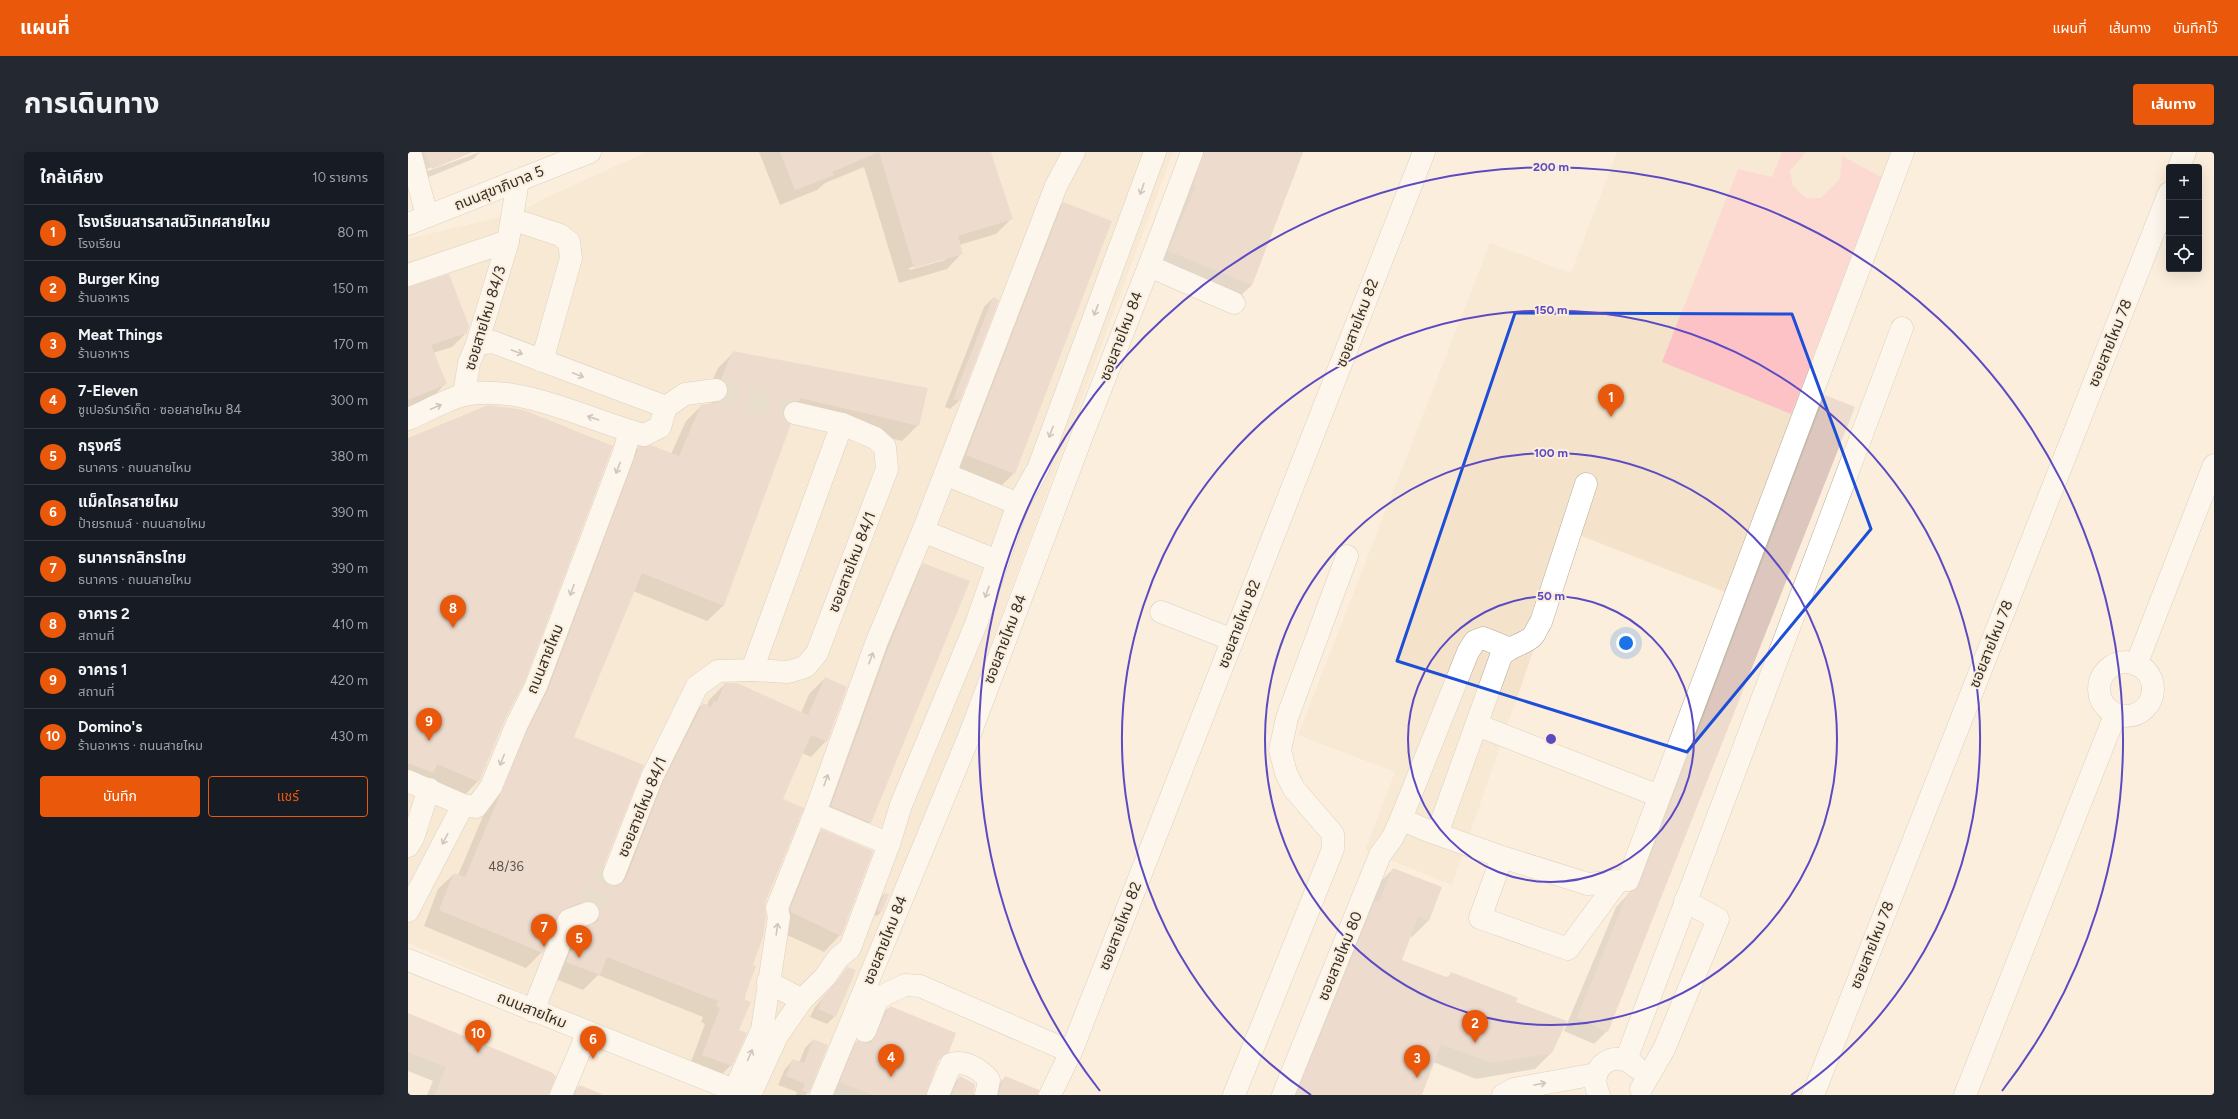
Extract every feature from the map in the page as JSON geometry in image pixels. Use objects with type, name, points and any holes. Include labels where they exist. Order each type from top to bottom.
[{"type":"street","points":[[410,152],[418,220]]},
{"type":"street","name":"ถนนสุขาภิบาล 5","points":[[418,220],[590,152]]},
{"type":"street","points":[[743,1094],[762,1030],[768,982],[772,970],[779,917],[777,908],[815,813],[877,641],[923,531],[1056,186],[1074,152]]},
{"type":"street","points":[[743,1094],[777,1036],[802,1000],[824,977],[838,958],[850,948],[889,844],[901,805],[976,624],[1018,504],[1038,468],[1155,152]]},
{"type":"street","name":"ซอยสายไหม 84","points":[[821,1095],[970,734],[1082,436],[1192,152]]},
{"type":"street","name":"ซอยสายไหม 82","points":[[1050,1095],[1071,1052],[1424,152]]},
{"type":"street","points":[[1401,819],[1437,834],[1502,857],[1588,884],[1628,880],[1658,796],[1903,152]]},
{"type":"street","points":[[2180,164],[2185,152]]},
{"type":"street","points":[[525,178],[524,223],[485,343],[542,361],[666,407]]},
{"type":"street","name":"ซอยสายไหม 84/3","points":[[464,395],[468,363],[485,343],[508,241],[525,178]]},
{"type":"street","name":"ซอยสายไหม 78","points":[[1813,1095],[2166,200]]},
{"type":"street","points":[[524,223],[560,235],[569,242],[571,258],[542,361]]},
{"type":"street","points":[[408,275],[508,241]]},
{"type":"street","points":[[1149,266],[1234,303]]},
{"type":"street","points":[[1626,1060],[1902,328]]},
{"type":"street","points":[[408,419],[464,395],[499,394],[530,399],[644,435],[660,427],[666,407],[685,394],[716,390]]},
{"type":"street","name":"ซอยสายไหม 84/1","points":[[614,874],[652,777],[697,686],[718,671],[752,670],[788,672],[805,667],[817,653],[887,469],[885,447],[874,438],[842,424],[795,413]]},
{"type":"street","points":[[752,670],[842,424]]},
{"type":"street","name":"ถนนสายไหม","points":[[463,805],[476,807],[492,787],[517,724],[536,686],[623,455],[630,431]]},
{"type":"street","points":[[2136,665],[2214,465]]},
{"type":"street","points":[[945,474],[1018,504]]},
{"type":"street","points":[[1437,834],[1501,656],[1508,648],[1526,641],[1533,636],[1541,622],[1586,484]]},
{"type":"street","points":[[923,531],[997,561]]},
{"type":"street","points":[[1234,1095],[1333,849],[1333,834],[1294,789],[1286,773],[1280,750],[1287,718],[1347,556]]},
{"type":"street","points":[[1161,612],[1233,640]]},
{"type":"street","name":"ซอยสายไหม 80","points":[[1284,1095],[1380,855],[1393,837],[1401,819],[1468,652],[1475,641],[1483,638],[1508,648]]},
{"type":"street","points":[[2122,662],[2136,665],[2148,671],[2152,680],[2153,698],[2149,706],[2138,714],[2124,717],[2115,715],[2102,703],[2099,694],[2101,677],[2114,664],[2122,662]]},
{"type":"street","points":[[1965,1095],[2115,715]]},
{"type":"street","points":[[1477,725],[1658,796]]},
{"type":"street","points":[[408,781],[463,805],[408,911]]},
{"type":"street","points":[[408,846],[413,838],[429,789]]},
{"type":"street","points":[[815,813],[889,844]]},
{"type":"street","points":[[1502,857],[1480,918],[1568,949],[1618,881]]},
{"type":"street","points":[[1639,1092],[1664,1049],[1718,919],[1685,901]]},
{"type":"street","points":[[533,1011],[569,920],[588,913]]},
{"type":"street","name":"ถนนสายไหม","points":[[408,960],[743,1094]]},
{"type":"street","points":[[768,982],[802,1000]]},
{"type":"street","points":[[865,1030],[878,998],[905,985],[920,986],[1071,1052]]},
{"type":"street","points":[[561,1095],[588,1032]]},
{"type":"street","points":[[1599,1095],[1594,1081],[1596,1074],[1605,1062],[1619,1058],[1626,1060],[1638,1068],[1642,1082],[1639,1092]]},
{"type":"street","points":[[938,1095],[951,1064],[959,1062],[981,1071],[989,1080],[986,1095]]},
{"type":"street","points":[[1503,1095],[1514,1089],[1596,1074]]},
{"type":"highlighted area","points":[[1515,313],[1792,314],[1871,529],[1687,752],[1397,661]]},
{"type":"shaded area","points":[[647,152],[1173,152],[899,893],[819,1095],[764,1095],[408,943],[408,239],[520,212],[545,198]]},
{"type":"shaded area","points":[[1617,152],[1901,152],[1730,594],[1574,533],[1452,885],[1365,850],[1395,772],[1298,735],[1490,243],[1571,273]]},
{"type":"shaded area","points":[[1782,152],[1806,152],[1790,171],[1793,186],[1806,198],[1821,198],[1840,179],[1842,156],[1883,178],[1791,414],[1662,362],[1738,169],[1772,177]]},
{"type":"building","points":[[425,152],[471,152],[471,153],[432,169]]},
{"type":"building","points":[[780,152],[879,152],[832,172],[834,175],[795,190]]},
{"type":"building","points":[[879,152],[991,152],[1013,219],[958,236],[963,254],[914,268]]},
{"type":"building","points":[[1204,152],[1303,152],[1252,285],[1168,251],[1196,186],[1193,185]]},
{"type":"building","points":[[1063,202],[1112,221],[1015,474],[966,455]]},
{"type":"building","points":[[449,274],[469,326],[467,333],[431,345],[447,384],[408,400],[408,287]]},
{"type":"building","points":[[993,297],[999,300],[960,401],[953,399]]},
{"type":"building","points":[[733,351],[928,388],[919,426],[800,398],[799,401],[792,401],[786,404],[783,410],[783,416],[791,424],[724,606],[642,573],[574,737],[644,765],[602,870],[602,876],[605,882],[610,886],[616,886],[626,879],[663,782],[703,703],[711,707],[714,701],[717,702],[725,683],[737,683],[808,715],[825,677],[847,687],[827,742],[811,735],[783,799],[804,808],[765,903],[766,917],[763,937],[753,965],[756,966],[744,999],[751,1002],[739,1030],[747,1033],[732,1066],[702,1055],[720,1008],[716,1006],[718,1001],[607,957],[600,975],[566,962],[579,930],[598,921],[600,909],[596,903],[584,901],[561,911],[543,953],[439,910],[454,873],[465,877],[528,729],[548,690],[639,446],[651,445],[679,456],[701,405],[718,402],[727,395],[728,388],[721,379]]},
{"type":"building","points":[[1825,395],[1855,407],[1608,1032],[1577,1018],[1628,893],[1635,890],[1640,884]]},
{"type":"building","points":[[488,405],[524,410],[613,446],[525,681],[505,719],[479,782],[437,764],[434,773],[408,763],[408,438]]},
{"type":"building","points":[[923,563],[970,581],[871,823],[831,806],[889,646]]},
{"type":"building","points":[[822,829],[873,851],[841,936],[791,912],[790,909]]},
{"type":"building","points":[[1393,868],[1442,887],[1429,921],[1418,917],[1402,960],[1449,978],[1451,972],[1518,998],[1516,1002],[1567,1021],[1552,1053],[1492,1063],[1441,1044],[1422,1095],[1296,1095],[1375,901],[1379,902]]},
{"type":"building","points":[[884,893],[889,894],[882,912],[877,911]]},
{"type":"building","points":[[847,967],[856,970],[836,1017],[818,1009],[823,997],[835,984]]},
{"type":"building","points":[[890,1006],[956,1033],[949,1052],[939,1059],[926,1095],[873,1095],[840,1082],[857,1040],[870,1044]]},
{"type":"building","points":[[408,1013],[551,1072],[556,1076],[549,1095],[435,1095],[446,1067],[408,1052]]},
{"type":"building","points":[[813,1039],[828,1045],[809,1093],[802,1090],[805,1084],[786,1076],[793,1059],[804,1063]]},
{"type":"building","points":[[960,1076],[975,1084],[974,1095],[952,1095]]},
{"type":"building","points":[[1005,1076],[1039,1090],[1038,1095],[999,1095]]},
{"type":"building","points":[[579,1085],[602,1094],[602,1095],[575,1095]]},
{"type":"tunnel","points":[[716,390],[795,413]]},
{"type":"tunnel","points":[[588,913],[604,878],[614,874]]},
{"type":"place","name":"โรงเรียนสารสาสน์วิเทศสายไหม","points":[[1611,417]]},
{"type":"place","name":"อาคาร 2","points":[[453,628]]},
{"type":"place","name":"อาคาร 1","points":[[429,741]]},
{"type":"place","name":"ธนาคารกสิกรไทย","points":[[544,947]]},
{"type":"place","name":"กรุงศรี","points":[[579,958]]},
{"type":"place","name":"Burger King","points":[[1475,1043]]},
{"type":"place","name":"Domino's","points":[[478,1053]]},
{"type":"place","name":"แม็คโครสายไหม","points":[[593,1059]]},
{"type":"place","name":"7-Eleven","points":[[891,1077]]},
{"type":"place","name":"Meat Things","points":[[1417,1078]]}]
